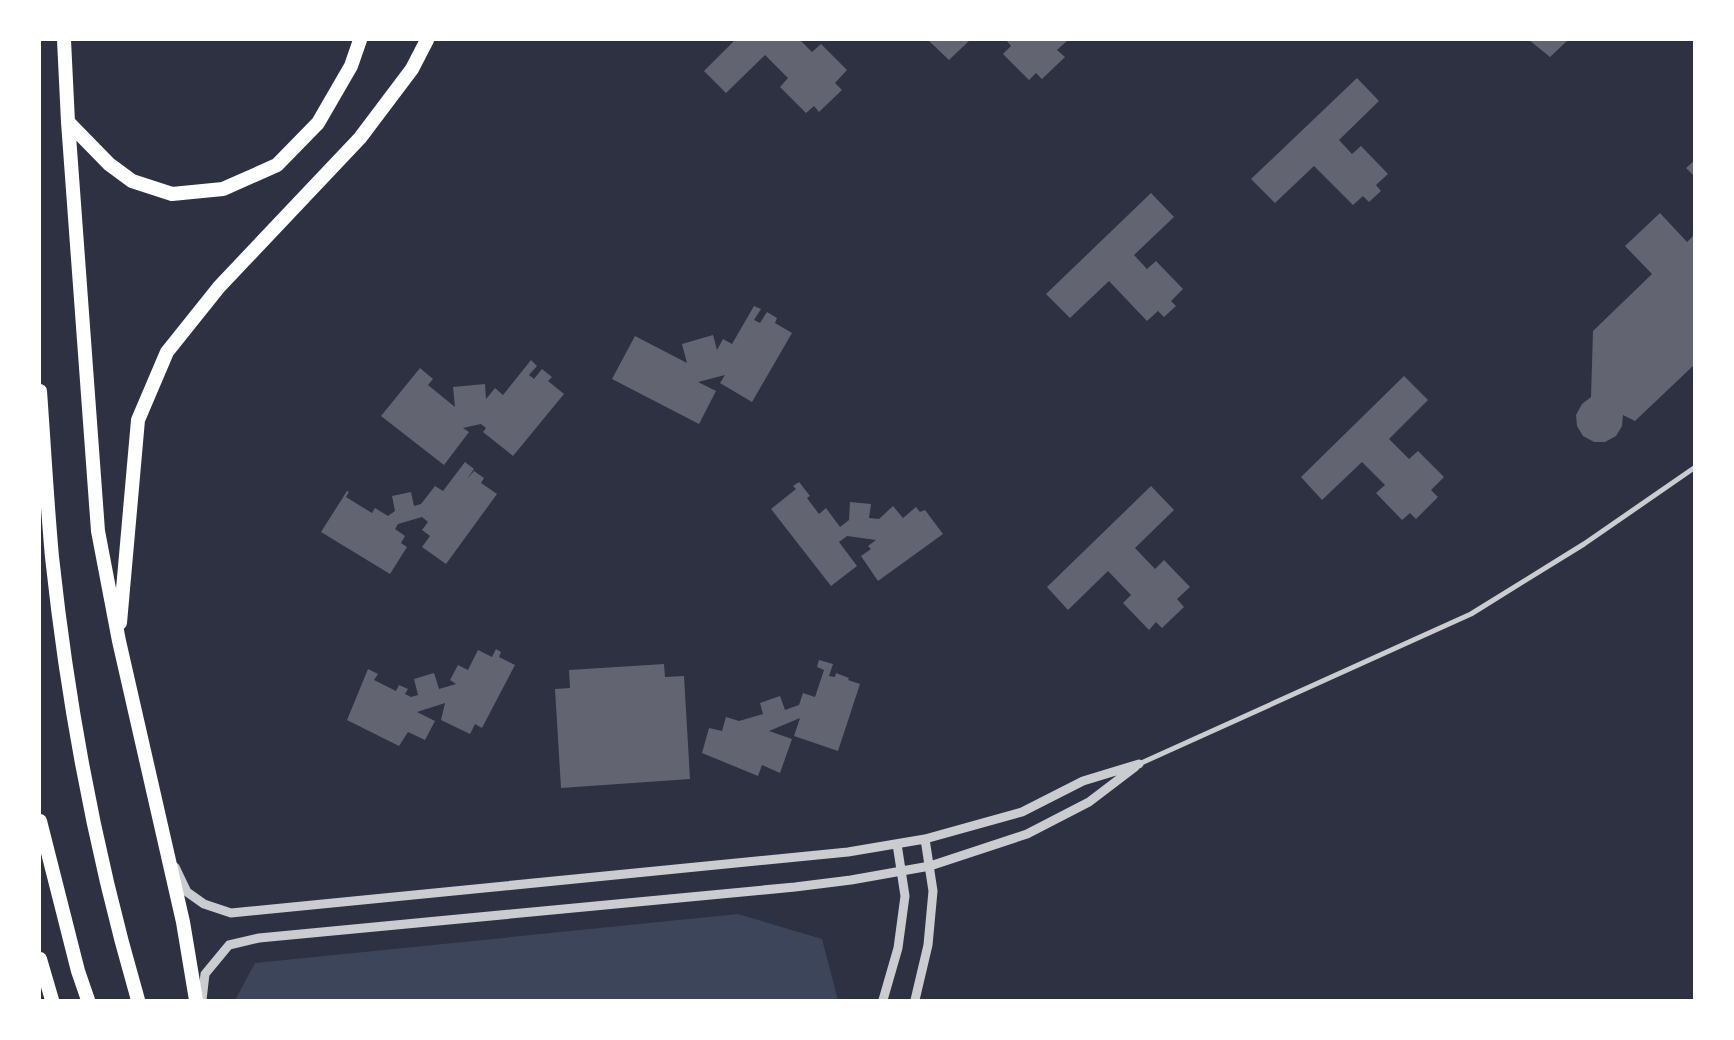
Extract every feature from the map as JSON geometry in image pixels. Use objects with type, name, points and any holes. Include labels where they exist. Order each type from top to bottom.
[{"type":"highway","points":[[64,40],[68,122],[98,531],[119,641],[183,922],[196,1000]]},
{"type":"highway","points":[[68,122],[109,164],[132,181],[172,194],[223,189],[277,165],[318,123],[351,66],[360,40]]},
{"type":"highway","points":[[119,641],[138,420],[167,352],[219,287],[360,138],[412,70],[427,40]]},
{"type":"highway","points":[[40,391],[52,557],[70,692],[94,826],[126,959],[138,1000]]},
{"type":"highway","points":[[40,821],[88,1000]]},
{"type":"highway","points":[[40,958],[52,1000]]},
{"type":"street","points":[[165,846],[187,892],[204,904],[231,912],[848,852],[925,839],[1022,812],[1083,782],[1139,764],[1471,614],[1584,544],[1694,468]]},
{"type":"street","points":[[202,1000],[205,974],[229,946],[259,938],[795,887],[851,880],[930,866],[1027,834],[1089,802],[1139,764]]},
{"type":"street","points":[[915,1000],[928,946],[933,891],[925,839]]},
{"type":"street","points":[[883,1000],[898,948],[905,896],[897,844]]},
{"type":"shaded area","points":[[738,914],[822,939],[838,1000],[235,1000],[255,963]]},
{"type":"building","points":[[735,40],[800,40],[812,52],[821,44],[847,70],[835,83],[842,90],[819,112],[814,106],[806,113],[780,87],[788,78],[765,55],[726,93],[704,71]]},
{"type":"building","points":[[928,40],[970,40],[949,60]]},
{"type":"building","points":[[1006,40],[1068,40],[1057,50],[1065,57],[1042,79],[1036,73],[1029,80],[1003,54],[1011,46]]},
{"type":"building","points":[[1529,40],[1568,40],[1550,57]]},
{"type":"building","points":[[1357,78],[1379,101],[1339,140],[1352,154],[1361,146],[1388,174],[1376,185],[1381,191],[1369,202],[1363,196],[1353,205],[1314,166],[1275,203],[1251,179]]},
{"type":"building","points":[[1694,161],[1694,176],[1686,168]]},
{"type":"building","points":[[1151,193],[1174,217],[1134,255],[1147,269],[1156,261],[1183,289],[1171,301],[1176,306],[1164,317],[1158,311],[1147,321],[1109,281],[1070,318],[1046,294]]},
{"type":"building","points":[[1660,213],[1687,242],[1694,235],[1694,365],[1635,421],[1623,415],[1622,426],[1616,436],[1605,442],[1594,442],[1583,436],[1577,426],[1576,415],[1582,404],[1591,397],[1593,331],[1652,274],[1625,246]]},
{"type":"building","points":[[754,306],[761,309],[754,320],[760,323],[767,312],[777,318],[775,323],[792,333],[752,402],[720,383],[725,375],[698,382],[716,391],[699,424],[612,379],[635,336],[687,363],[682,344],[713,335],[717,350],[723,339],[732,344]]},
{"type":"building","points":[[531,360],[537,366],[529,375],[534,379],[542,369],[552,377],[548,381],[564,394],[513,456],[483,432],[486,428],[481,424],[463,428],[469,432],[444,465],[381,416],[420,368],[433,379],[428,385],[455,407],[453,387],[485,384],[486,399],[495,388],[503,395]]},
{"type":"building","points":[[1404,376],[1428,400],[1389,439],[1409,459],[1418,451],[1444,477],[1431,490],[1438,497],[1416,519],[1410,513],[1402,520],[1376,493],[1385,485],[1362,462],[1322,500],[1301,477]]},
{"type":"building","points":[[465,462],[474,469],[467,479],[474,471],[484,478],[481,483],[497,494],[446,564],[422,547],[430,536],[422,530],[428,522],[422,517],[398,524],[395,529],[405,536],[401,543],[407,547],[390,574],[321,532],[347,491],[349,492],[346,497],[372,513],[375,508],[388,516],[395,511],[392,496],[411,492],[414,506],[421,504],[435,486],[443,491]]},
{"type":"building","points":[[799,482],[810,496],[807,498],[819,514],[826,508],[840,527],[849,520],[850,502],[871,504],[869,518],[879,519],[893,506],[903,518],[916,507],[920,512],[925,510],[943,534],[878,581],[861,556],[871,549],[868,546],[876,540],[847,536],[839,542],[857,566],[831,586],[771,509],[796,489],[793,486]]},
{"type":"building","points":[[1151,486],[1174,510],[1135,548],[1155,569],[1164,560],[1190,587],[1177,599],[1184,607],[1162,628],[1156,622],[1149,630],[1123,603],[1131,595],[1108,571],[1068,610],[1047,587]]},
{"type":"building","points":[[496,649],[501,652],[499,657],[515,665],[482,728],[475,724],[470,734],[441,720],[445,703],[417,712],[435,721],[425,740],[408,732],[399,746],[347,720],[368,669],[378,674],[374,680],[396,691],[399,685],[408,689],[405,694],[411,697],[418,695],[414,679],[434,673],[439,689],[456,684],[450,680],[458,665],[468,670],[478,650],[492,657]]},
{"type":"building","points":[[819,660],[833,664],[829,676],[835,677],[836,673],[860,684],[838,751],[794,736],[800,718],[769,731],[792,739],[780,773],[762,765],[758,776],[702,753],[709,728],[722,731],[726,717],[739,721],[763,714],[760,703],[780,696],[785,710],[799,705],[803,693],[815,697],[824,670],[817,667]]},
{"type":"building","points":[[664,664],[665,677],[684,676],[690,779],[561,788],[555,689],[570,688],[569,670]]}]
